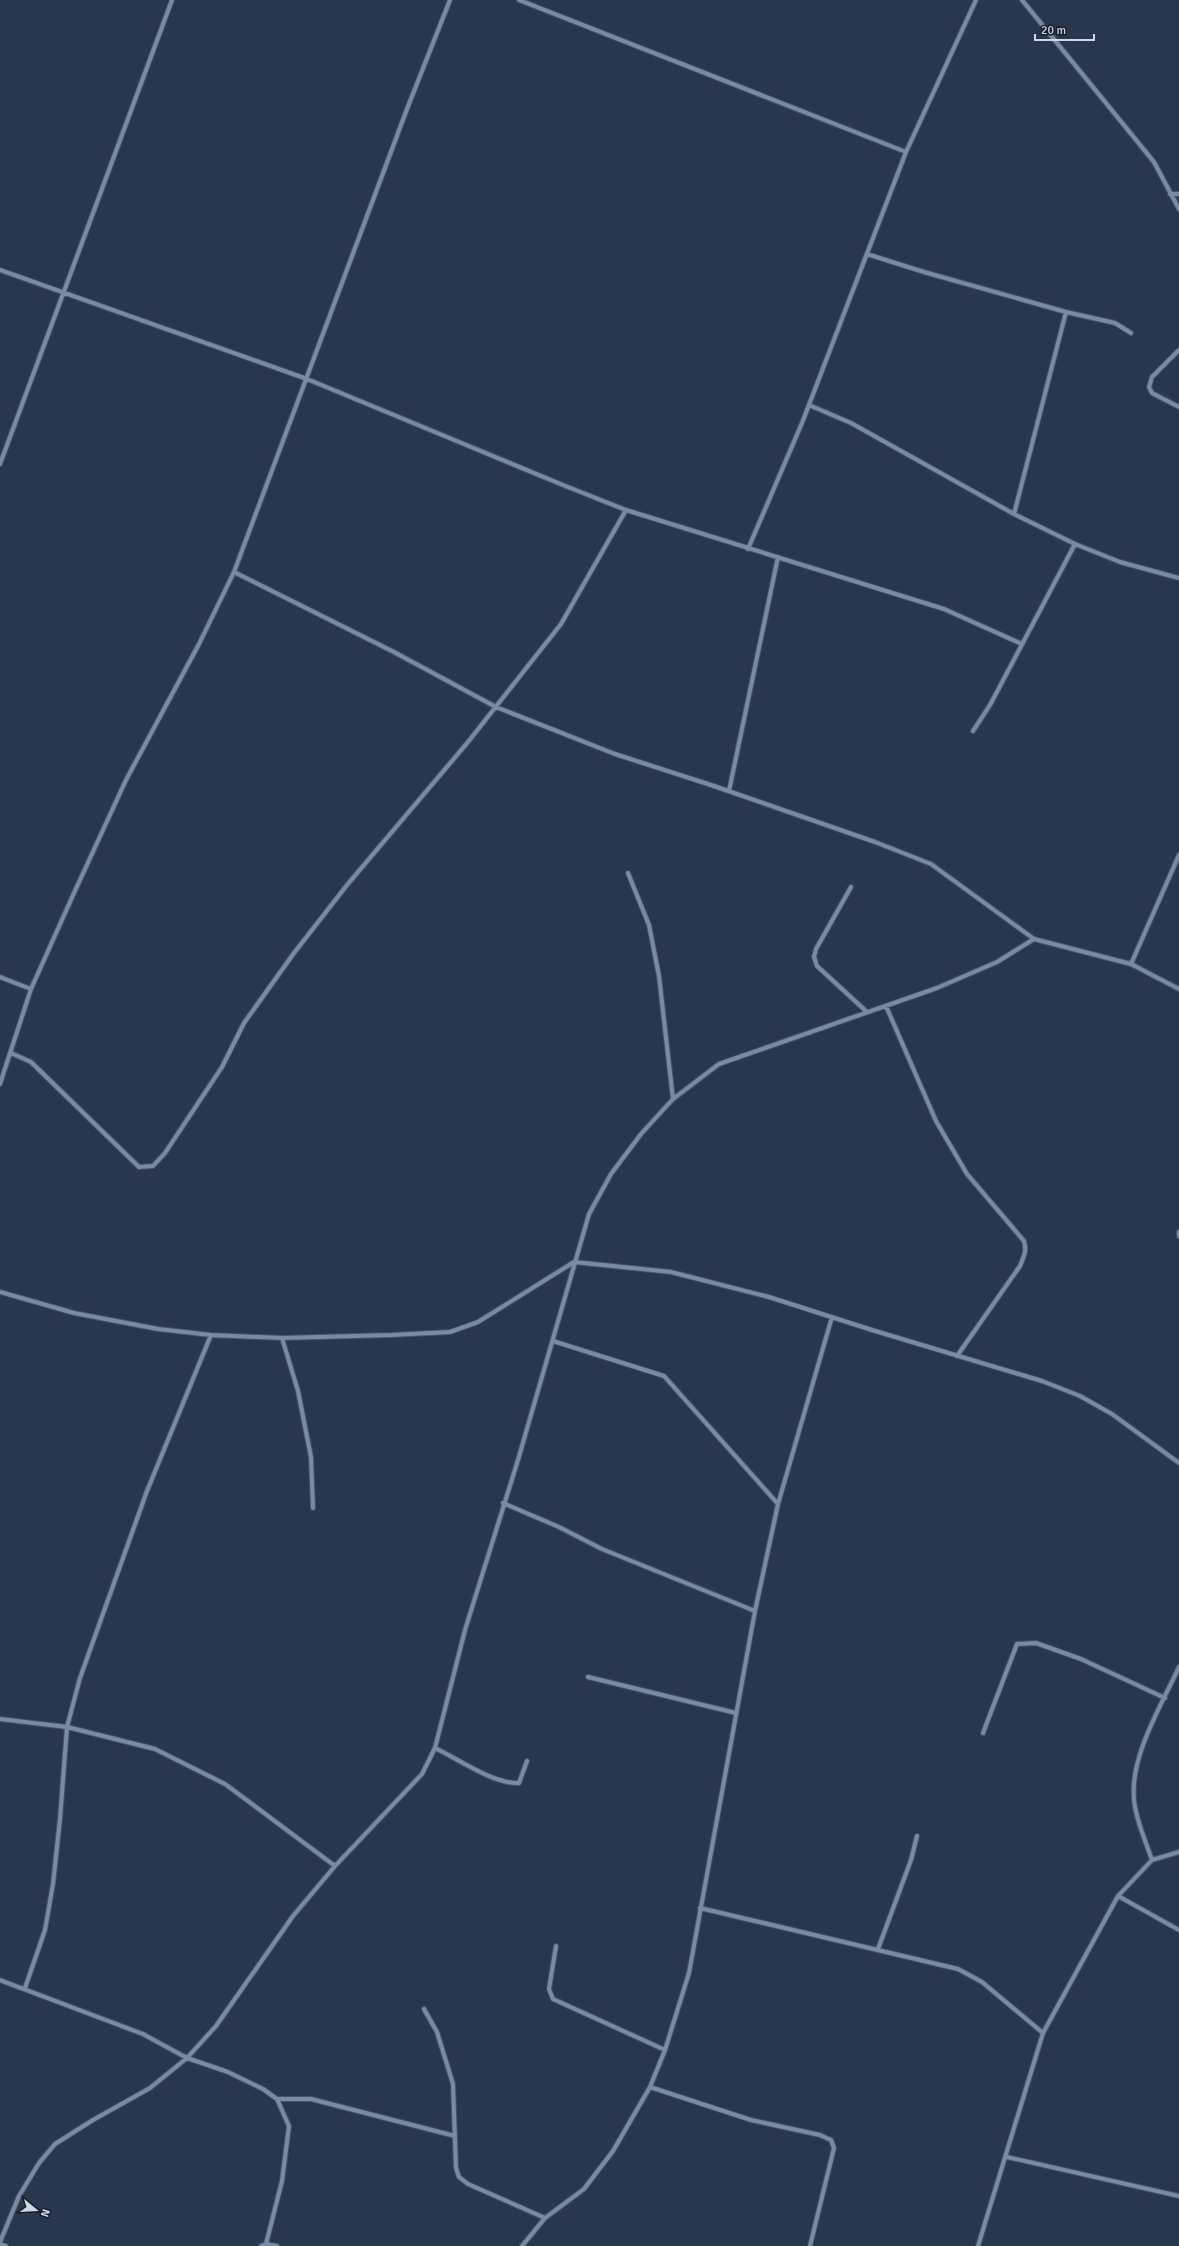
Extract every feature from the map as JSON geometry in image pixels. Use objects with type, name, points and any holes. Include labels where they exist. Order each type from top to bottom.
[{"type":"street","points":[[0,464],[62,292],[172,0]]},
{"type":"street","points":[[0,1084],[31,989],[126,780],[199,644],[234,572],[407,109],[450,0]]},
{"type":"street","points":[[519,0],[906,152]]},
{"type":"street","points":[[748,549],[809,405],[906,152],[976,0]]},
{"type":"street","points":[[1022,0],[1154,162],[1179,209]]},
{"type":"street","points":[[1170,194],[1179,194]]},
{"type":"street","points":[[867,254],[924,272],[1066,312],[1115,323],[1131,333]]},
{"type":"street","points":[[0,270],[307,378],[562,485],[626,510],[944,609],[1022,644]]},
{"type":"street","points":[[1014,514],[1066,312]]},
{"type":"street","points":[[1179,350],[1152,377],[1149,387],[1152,393],[1179,407]]},
{"type":"street","points":[[809,405],[851,424],[1014,514],[1075,544],[1120,562],[1179,578]]},
{"type":"street","points":[[11,1053],[30,1062],[139,1167],[153,1166],[165,1153],[222,1067],[244,1023],[294,953],[496,707],[561,624],[626,510]]},
{"type":"street","points":[[973,731],[990,705],[1075,544]]},
{"type":"street","points":[[729,791],[778,558]]},
{"type":"street","points":[[234,572],[392,651],[496,707],[615,754],[729,791],[875,842],[930,864],[1034,939],[1131,964],[1179,989]]},
{"type":"street","points":[[1131,964],[1179,855]]},
{"type":"street","points":[[628,873],[649,926],[658,969],[673,1100]]},
{"type":"street","points":[[851,887],[816,949],[814,957],[817,966],[867,1012]]},
{"type":"street","points":[[6,2246],[0,2243],[19,2196],[39,2164],[55,2144],[93,2120],[150,2088],[187,2058],[216,2026],[293,1916],[335,1866],[422,1774],[435,1748],[465,1630],[553,1341],[574,1262],[589,1214],[611,1174],[641,1134],[673,1100],[719,1064],[937,988],[997,962],[1034,939]]},
{"type":"street","points":[[0,977],[31,989]]},
{"type":"street","points":[[886,1006],[936,1121],[955,1154],[967,1174],[1024,1241],[1026,1247],[1026,1254],[1020,1266],[957,1356]]},
{"type":"street","points":[[0,1292],[74,1313],[158,1329],[211,1335],[282,1338],[450,1332],[478,1322],[574,1262],[671,1272],[769,1297],[1042,1381],[1080,1396],[1112,1414],[1179,1463]]},
{"type":"street","points":[[522,2246],[545,2218],[584,2189],[613,2152],[650,2087],[665,2050],[689,1973],[755,1612],[778,1504],[832,1317]]},
{"type":"street","points":[[25,1988],[45,1930],[53,1884],[66,1727],[82,1671],[144,1498],[211,1335]]},
{"type":"street","points":[[282,1338],[298,1391],[311,1457],[313,1508]]},
{"type":"street","points":[[553,1341],[664,1376],[778,1504]]},
{"type":"street","points":[[503,1503],[559,1527],[602,1549],[755,1612]]},
{"type":"street","points":[[983,1733],[1017,1644],[1036,1643],[1081,1659],[1165,1698]]},
{"type":"street","points":[[1152,1860],[1134,1800],[1134,1780],[1138,1757],[1179,1667]]},
{"type":"street","points":[[588,1677],[736,1713]]},
{"type":"street","points":[[0,1719],[66,1727],[155,1749],[226,1784],[335,1866]]},
{"type":"street","points":[[435,1748],[496,1779],[509,1783],[519,1783],[527,1761]]},
{"type":"street","points":[[878,1949],[911,1860],[917,1836]]},
{"type":"street","points":[[978,2246],[1007,2157],[1044,2033],[1118,1896],[1152,1860],[1179,1852]]},
{"type":"street","points":[[1118,1896],[1179,1930]]},
{"type":"street","points":[[700,1908],[958,1969],[982,1982],[1044,2033]]},
{"type":"street","points":[[556,1946],[549,1989],[553,1999],[665,2050]]},
{"type":"street","points":[[0,1980],[25,1988],[143,2034],[187,2058],[228,2072],[263,2089],[277,2099],[289,2126],[282,2181],[264,2245],[277,2246]]},
{"type":"street","points":[[424,2009],[437,2032],[453,2084],[456,2168],[460,2178],[468,2184],[545,2218]]},
{"type":"street","points":[[650,2087],[751,2120],[820,2135],[831,2140],[834,2148],[810,2246]]},
{"type":"street","points":[[277,2099],[311,2099],[455,2136]]},
{"type":"street","points":[[1007,2157],[1179,2196]]}]
